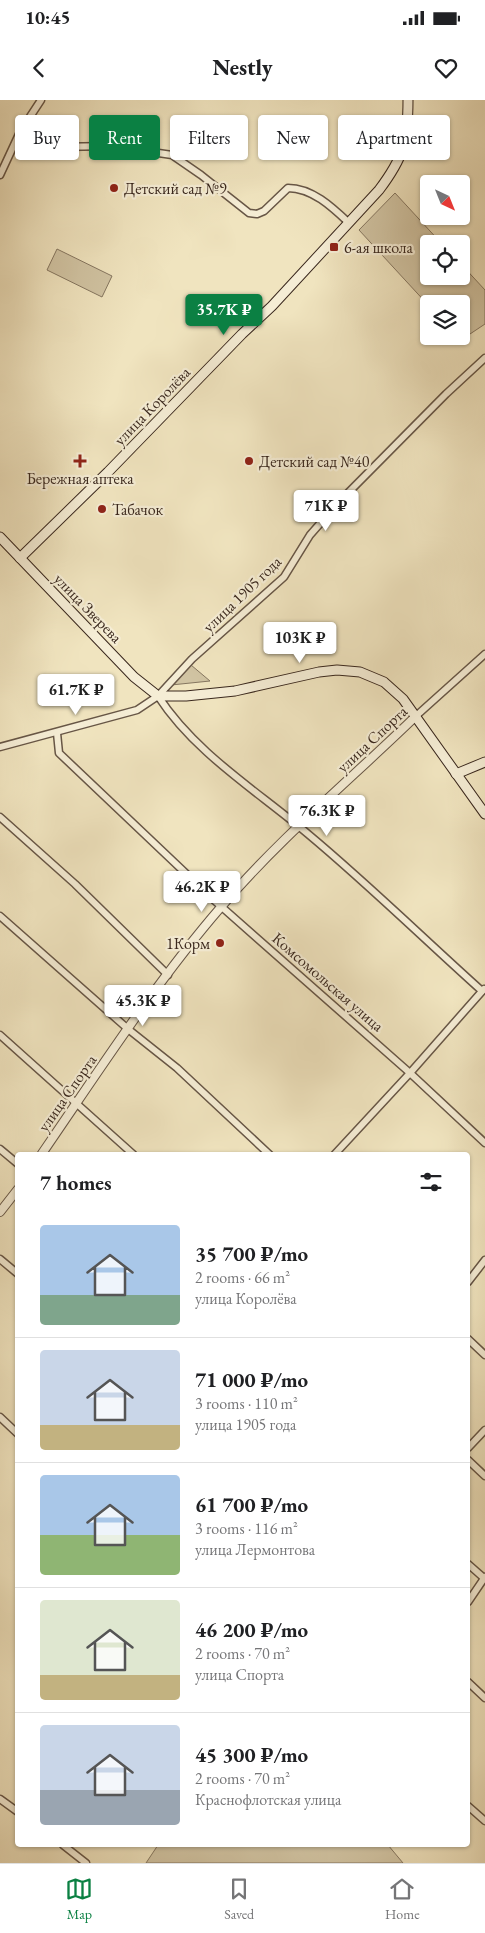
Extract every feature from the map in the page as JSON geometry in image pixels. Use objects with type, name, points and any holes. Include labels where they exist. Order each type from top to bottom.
[{"type":"main road","name":"улица Королёва","points":[[20,558],[272,306],[380,190],[395,170],[405,141],[408,100]]},
{"type":"main road","name":"улица Зверева","points":[[0,537],[134,677],[158,696]]},
{"type":"main road","points":[[158,696],[206,695],[235,691],[318,672],[337,670],[375,677],[384,682],[402,699],[416,716],[485,814]]},
{"type":"main road","points":[[456,774],[485,762]]},
{"type":"street","points":[[32,115],[42,100]]},
{"type":"street","points":[[0,175],[15,143]]},
{"type":"street","points":[[79,147],[112,146],[172,155],[249,213],[257,214],[264,211],[288,188],[298,188],[310,192],[349,223]]},
{"type":"street","name":"улица 1905 года","points":[[0,747],[136,710],[158,696],[192,659],[284,577],[310,535],[339,502],[441,399],[485,358]]},
{"type":"street","name":"улица Спорта","points":[[43,1152],[128,1029],[221,906],[299,827],[416,716],[485,654]]},
{"type":"street","points":[[158,696],[181,727],[195,741],[299,827],[484,990],[337,1152]]},
{"type":"street","name":"Комсомольская улица","points":[[57,733],[59,753],[221,906],[485,1142]]},
{"type":"street","points":[[0,817],[75,884],[168,975]]},
{"type":"street","points":[[0,916],[128,1029],[177,1068],[267,1152]]},
{"type":"street","points":[[0,1035],[131,1152]]},
{"type":"street","points":[[0,1149],[15,1162]]},
{"type":"street","points":[[0,1212],[15,1193]]},
{"type":"street","points":[[0,1259],[15,1272]]},
{"type":"street","points":[[470,1279],[485,1260]]},
{"type":"street","points":[[470,1342],[485,1355]]},
{"type":"street","points":[[0,1417],[15,1431]]},
{"type":"street","points":[[470,1446],[485,1430]]},
{"type":"street","points":[[470,1462],[485,1476]]},
{"type":"street","points":[[470,1566],[485,1578],[470,1599]]},
{"type":"street","points":[[470,1684],[485,1698]]},
{"type":"street","points":[[0,1799],[15,1810]]},
{"type":"street","points":[[470,1808],[485,1820]]},
{"type":"street","points":[[66,1847],[86,1863]]},
{"type":"shaded area","points":[[395,193],[420,220],[420,225],[424,225],[434,235],[420,235],[420,285],[470,285],[470,274],[485,290],[485,324],[470,334],[470,295],[420,296],[359,230]]},
{"type":"shaded area","points":[[57,249],[112,276],[102,297],[47,270]]},
{"type":"shaded area","points":[[191,665],[210,681],[171,685]]},
{"type":"shaded area","points":[[157,1847],[390,1847],[403,1863],[146,1863]]},
{"type":"place","name":"Детский сад №9","points":[[114,188]]},
{"type":"place","name":"6-ая школа","points":[[334,247]]},
{"type":"place","name":"Бережная аптека","points":[[80,461]]},
{"type":"place","name":"Детский сад №40","points":[[249,461]]},
{"type":"place","name":"Табачок","points":[[102,509]]},
{"type":"place","name":"1Корм","points":[[220,943]]}]
